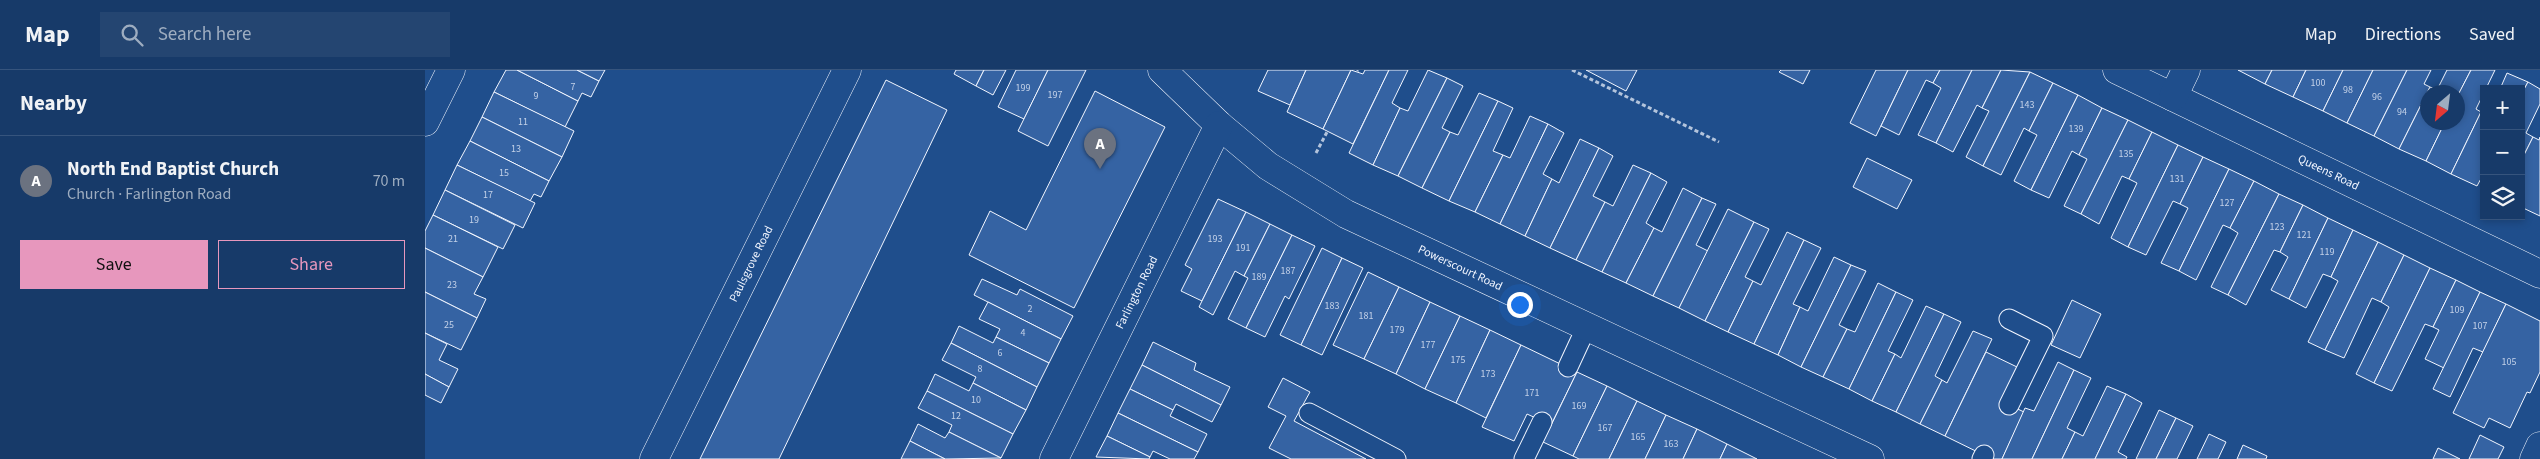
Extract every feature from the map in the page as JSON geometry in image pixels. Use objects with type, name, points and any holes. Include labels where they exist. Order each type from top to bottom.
[{"type":"street","points":[[425,122],[451,70]]},
{"type":"street","name":"Paulsgrove Road","points":[[654,459],[847,70]]},
{"type":"street","name":"Powerscourt Road","points":[[1162,70],[1219,125],[1268,166],[1346,214],[1870,459]]},
{"type":"street","name":"Queens Road","points":[[2117,70],[2540,274]]},
{"type":"street","points":[[2173,97],[2186,70]]},
{"type":"street","name":"Farlington Road","points":[[1053,459],[1219,125]]},
{"type":"street","points":[[2534,459],[2540,446]]},
{"type":"lane","points":[[2009,319],[2043,336],[2009,405]]},
{"type":"lane","points":[[1568,367],[1587,326]]},
{"type":"lane","points":[[1309,413],[1396,459]]},
{"type":"lane","points":[[1524,459],[1542,422]]},
{"type":"path","points":[[1571,70],[1719,142]]},
{"type":"building","points":[[506,70],[517,70],[578,101],[565,127],[494,92]]},
{"type":"building","points":[[517,70],[577,70],[599,81],[591,97],[582,93],[578,101]]},
{"type":"building","points":[[577,70],[605,70],[599,81]]},
{"type":"building","points":[[956,70],[984,70],[976,86],[954,74]]},
{"type":"building","points":[[984,70],[1006,70],[993,95],[976,86]]},
{"type":"building","points":[[1016,70],[1048,70],[1024,119],[998,107]]},
{"type":"building","points":[[1048,70],[1086,70],[1048,146],[1018,131]]},
{"type":"building","points":[[1268,70],[1306,70],[1290,105],[1258,91]]},
{"type":"building","points":[[1306,70],[1351,70],[1323,129],[1287,112]]},
{"type":"building","points":[[1351,70],[1363,74],[1365,70],[1389,70],[1353,144],[1323,129]]},
{"type":"building","points":[[1389,70],[1408,70],[1392,103],[1400,108],[1373,165],[1349,153]]},
{"type":"building","points":[[1428,70],[1447,78],[1398,176],[1373,165],[1400,108],[1408,111]]},
{"type":"building","points":[[1586,70],[1637,70],[1626,91]]},
{"type":"building","points":[[1781,70],[1810,70],[1803,84],[1779,72]]},
{"type":"building","points":[[1876,70],[1908,70],[1876,136],[1850,123]]},
{"type":"building","points":[[1908,70],[1940,70],[1933,83],[1926,80],[1899,135],[1881,126]]},
{"type":"building","points":[[1940,70],[1972,70],[1936,143],[1918,135],[1941,88],[1933,83]]},
{"type":"building","points":[[1972,70],[2001,70],[1982,108],[1977,105],[1953,152],[1936,143]]},
{"type":"building","points":[[2001,70],[2030,72],[1983,166],[1966,157],[1989,111],[1982,108]]},
{"type":"building","points":[[2238,70],[2272,70],[2265,84]]},
{"type":"building","points":[[2272,70],[2306,70],[2293,97],[2265,84]]},
{"type":"building","points":[[2306,70],[2343,70],[2323,111],[2293,97]]},
{"type":"building","points":[[2343,70],[2373,70],[2347,123],[2323,111]]},
{"type":"building","points":[[2373,70],[2407,70],[2374,136],[2347,123]]},
{"type":"building","points":[[2407,70],[2431,70],[2424,84],[2426,85],[2420,85],[2420,107],[2399,149],[2374,136]]},
{"type":"building","points":[[2447,70],[2471,70],[2463,85],[2440,85]]},
{"type":"building","points":[[2471,70],[2495,70],[2488,85],[2480,85],[2480,101],[2476,109],[2480,111],[2480,114],[2451,174],[2426,161],[2441,130],[2465,130],[2465,85],[2463,85]]},
{"type":"building","points":[[2030,72],[2053,83],[2029,131],[2024,128],[2001,175],[1983,166]]},
{"type":"building","points":[[2507,73],[2528,82],[2525,88],[2525,85],[2502,85]]},
{"type":"building","points":[[1447,78],[1463,86],[1442,128],[1450,132],[1422,188],[1398,176]]},
{"type":"building","points":[[886,80],[947,110],[779,459],[700,459]]},
{"type":"building","points":[[2528,82],[2540,89],[2540,104],[2526,133],[2533,137],[2525,153],[2525,130],[2525,88]]},
{"type":"building","points":[[2053,83],[2078,95],[2031,190],[2014,181],[2037,135],[2029,131]]},
{"type":"building","points":[[1095,91],[1165,127],[1074,308],[969,255],[990,211],[1026,230]]},
{"type":"building","points":[[494,92],[574,131],[562,157],[482,117]]},
{"type":"building","points":[[1479,93],[1498,101],[1449,201],[1422,188],[1450,132],[1458,135]]},
{"type":"building","points":[[2078,95],[2102,108],[2079,155],[2072,151],[2049,198],[2031,190]]},
{"type":"building","points":[[1498,101],[1513,108],[1493,151],[1503,155],[1475,212],[1449,201]]},
{"type":"building","points":[[2420,107],[2420,130],[2441,130],[2426,161],[2399,149]]},
{"type":"building","points":[[2102,108],[2128,120],[2081,214],[2064,206],[2087,159],[2079,155]]},
{"type":"building","points":[[2480,114],[2480,180],[2477,186],[2451,174]]},
{"type":"building","points":[[1530,116],[1548,124],[1500,224],[1475,212],[1503,155],[1510,158]]},
{"type":"building","points":[[482,117],[562,157],[549,181],[470,141]]},
{"type":"building","points":[[2128,120],[2152,132],[2129,179],[2122,176],[2099,224],[2081,214]]},
{"type":"building","points":[[1548,124],[1564,133],[1543,174],[1552,179],[1525,236],[1500,224]]},
{"type":"building","points":[[2152,132],[2178,145],[2128,247],[2111,238],[2137,183],[2129,179]]},
{"type":"building","points":[[2533,137],[2539,140],[2540,137],[2540,216],[2525,209],[2525,153]]},
{"type":"building","points":[[1580,139],[1599,148],[1550,248],[1525,236],[1552,179],[1559,183]]},
{"type":"building","points":[[470,141],[549,181],[541,197],[534,194],[530,201],[457,165]]},
{"type":"building","points":[[2178,145],[2203,157],[2180,204],[2173,201],[2146,255],[2128,247]]},
{"type":"building","points":[[1599,148],[1613,156],[1593,196],[1605,202],[1576,260],[1550,248]]},
{"type":"building","points":[[2203,157],[2229,169],[2179,271],[2161,263],[2188,208],[2180,204]]},
{"type":"building","points":[[1867,158],[1912,180],[1897,209],[1853,187]]},
{"type":"building","points":[[457,165],[535,203],[523,228],[445,190]]},
{"type":"building","points":[[1633,165],[1651,173],[1602,272],[1576,260],[1605,202],[1613,206]]},
{"type":"building","points":[[2229,169],[2254,181],[2230,228],[2223,225],[2196,280],[2179,271]]},
{"type":"building","points":[[1651,173],[1667,182],[1646,223],[1654,228],[1626,283],[1602,272]]},
{"type":"building","points":[[2254,181],[2279,194],[2228,295],[2211,287],[2238,233],[2230,228]]},
{"type":"building","points":[[1683,188],[1702,198],[1653,296],[1626,283],[1654,228],[1662,232]]},
{"type":"building","points":[[445,190],[515,225],[503,249],[433,215]]},
{"type":"building","points":[[2279,194],[2303,205],[2280,252],[2274,250],[2246,305],[2228,295]]},
{"type":"building","points":[[1702,198],[1716,204],[1696,245],[1708,251],[1679,308],[1653,296]]},
{"type":"building","points":[[1218,199],[1246,212],[1202,301],[1181,291],[1192,269],[1185,265]]},
{"type":"building","points":[[2303,205],[2328,218],[2289,299],[2271,290],[2288,257],[2280,252]]},
{"type":"building","points":[[1728,209],[1754,222],[1705,321],[1679,308]]},
{"type":"building","points":[[1246,212],[1270,224],[1244,276],[1235,271],[1213,315],[1199,307]]},
{"type":"building","points":[[433,215],[498,247],[483,277],[425,248],[425,231]]},
{"type":"building","points":[[2328,218],[2353,230],[2331,277],[2323,274],[2306,308],[2289,299]]},
{"type":"building","points":[[1754,222],[1769,229],[1745,277],[1753,281],[1728,332],[1705,321]]},
{"type":"building","points":[[1270,224],[1292,235],[1246,328],[1228,319],[1248,278],[1244,276]]},
{"type":"building","points":[[2353,230],[2378,242],[2325,350],[2308,342],[2338,281],[2331,277]]},
{"type":"building","points":[[1787,232],[1804,240],[1754,344],[1728,332],[1753,281],[1761,285]]},
{"type":"building","points":[[1292,235],[1315,246],[1289,299],[1285,296],[1265,337],[1246,328]]},
{"type":"building","points":[[1804,240],[1821,248],[1793,304],[1800,307],[1778,355],[1754,344]]},
{"type":"building","points":[[2378,242],[2404,255],[2381,302],[2372,298],[2344,358],[2325,350]]},
{"type":"building","points":[[425,248],[483,277],[474,294],[486,299],[477,318],[425,292]]},
{"type":"building","points":[[1322,248],[1342,258],[1301,345],[1280,335]]},
{"type":"building","points":[[2404,255],[2430,268],[2374,383],[2356,374],[2389,307],[2381,302]]},
{"type":"building","points":[[1834,257],[1851,265],[1801,367],[1778,355],[1800,307],[1808,311]]},
{"type":"building","points":[[1342,258],[1363,268],[1322,355],[1301,345]]},
{"type":"building","points":[[1851,265],[1866,271],[1839,325],[1847,329],[1823,377],[1801,367]]},
{"type":"building","points":[[2430,268],[2456,280],[2433,327],[2425,324],[2392,391],[2374,383]]},
{"type":"building","points":[[1368,272],[1399,287],[1364,359],[1333,345]]},
{"type":"building","points":[[982,279],[1017,295],[1020,289],[1073,316],[1061,339],[974,295]]},
{"type":"building","points":[[2456,280],[2480,292],[2444,368],[2425,359],[2439,330],[2433,327]]},
{"type":"building","points":[[1878,283],[1896,292],[1849,389],[1823,377],[1847,329],[1855,332]]},
{"type":"building","points":[[1399,287],[1430,302],[1396,374],[1364,359]]},
{"type":"building","points":[[425,292],[477,318],[461,350],[425,333]]},
{"type":"building","points":[[1896,292],[1913,300],[1888,351],[1895,354],[1872,401],[1849,389]]},
{"type":"building","points":[[2480,292],[2506,304],[2483,352],[2473,348],[2450,397],[2433,389]]},
{"type":"building","points":[[2072,300],[2101,314],[2080,358],[2051,345]]},
{"type":"building","points":[[988,302],[1061,339],[1049,363],[996,337],[1000,329],[979,319]]},
{"type":"building","points":[[1430,302],[1460,316],[1425,389],[1396,374]]},
{"type":"building","points":[[2506,304],[2540,321],[2540,372],[2530,393],[2527,392],[2510,428],[2489,418],[2484,428],[2453,413]]},
{"type":"building","points":[[1926,306],[1944,314],[1896,412],[1872,401],[1895,354],[1901,358]]},
{"type":"building","points":[[1944,314],[1961,322],[1935,376],[1942,380],[1920,424],[1896,412]]},
{"type":"building","points":[[1460,316],[1490,330],[1456,403],[1425,389]]},
{"type":"building","points":[[959,326],[993,343],[996,337],[1049,363],[1037,387],[951,343]]},
{"type":"building","points":[[1490,330],[1521,345],[1486,418],[1456,403]]},
{"type":"building","points":[[1973,331],[1992,339],[1945,436],[1920,424],[1942,380],[1947,383]]},
{"type":"building","points":[[425,333],[447,344],[439,360],[458,369],[449,387],[425,374]]},
{"type":"building","points":[[1153,342],[1196,363],[1194,370],[1230,387],[1221,405],[1142,365]]},
{"type":"building","points":[[951,343],[1037,387],[1026,410],[973,383],[976,377],[942,360]]},
{"type":"building","points":[[1521,345],[1577,372],[1551,425],[1527,414],[1514,441],[1482,427]]},
{"type":"building","points":[[1986,352],[2017,367],[2001,401],[2024,412],[2002,459],[1992,459],[1945,436]]},
{"type":"building","points":[[2058,362],[2074,370],[2032,459],[2002,459],[2025,408],[2034,411]]},
{"type":"building","points":[[1142,365],[1221,405],[1212,422],[1176,404],[1173,410],[1130,389]]},
{"type":"building","points":[[2074,370],[2091,378],[2067,428],[2075,432],[2062,459],[2032,459]]},
{"type":"building","points":[[1577,372],[1607,386],[1573,456],[1543,442]]},
{"type":"building","points":[[425,374],[449,387],[441,403],[425,395]]},
{"type":"building","points":[[935,374],[969,391],[973,383],[1026,410],[1013,434],[927,391]]},
{"type":"building","points":[[1283,378],[1310,392],[1294,421],[1366,459],[1291,459],[1269,448],[1286,416],[1268,407]]},
{"type":"building","points":[[1607,386],[1637,401],[1609,459],[1579,459],[1573,456]]},
{"type":"building","points":[[2107,386],[2126,394],[2095,459],[2062,459],[2075,432],[2083,436]]},
{"type":"building","points":[[1130,389],[1173,410],[1170,416],[1207,434],[1198,452],[1118,413]]},
{"type":"building","points":[[927,391],[1013,434],[1001,458],[949,432],[952,425],[918,408]]},
{"type":"building","points":[[2126,394],[2142,403],[2118,452],[2127,457],[2126,459],[2095,459]]},
{"type":"building","points":[[1637,401],[1666,415],[1645,459],[1609,459]]},
{"type":"building","points":[[2159,410],[2176,418],[2156,459],[2136,459]]},
{"type":"building","points":[[1118,413],[1198,452],[1194,459],[1170,459],[1153,451],[1150,457],[1107,436]]},
{"type":"building","points":[[1666,415],[1697,429],[1683,459],[1645,459]]},
{"type":"building","points":[[2176,418],[2193,426],[2177,459],[2156,459]]},
{"type":"building","points":[[918,424],[945,438],[949,432],[1001,458],[945,459],[910,441]]},
{"type":"building","points":[[1697,429],[1727,444],[1720,459],[1683,459]]},
{"type":"building","points":[[2209,434],[2226,442],[2218,459],[2197,459]]},
{"type":"building","points":[[2480,435],[2504,447],[2498,459],[2469,459]]},
{"type":"building","points":[[1107,436],[1150,457],[1149,459],[1096,457]]},
{"type":"building","points":[[910,441],[945,459],[901,459]]},
{"type":"building","points":[[1727,444],[1757,459],[1720,459]]},
{"type":"building","points":[[2243,445],[2267,456],[2266,459],[2237,459]]},
{"type":"building","points":[[2438,448],[2460,459],[2433,459]]},
{"type":"place","name":"North End Baptist Church","points":[[1100,169]]}]
